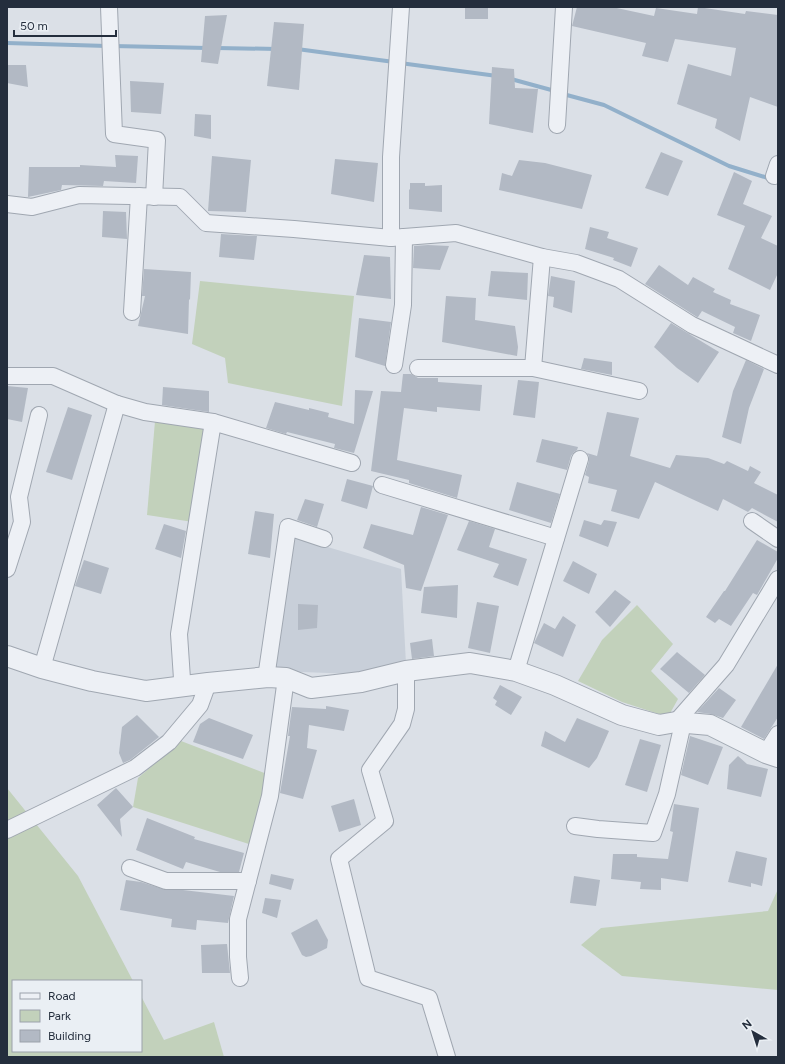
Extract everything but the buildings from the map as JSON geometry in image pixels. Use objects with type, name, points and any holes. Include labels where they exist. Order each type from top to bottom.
[{"type":"street","points":[[109,7],[114,134],[157,140],[147,197],[132,312]]},
{"type":"street","points":[[394,365],[403,305],[391,156],[401,7]]},
{"type":"street","points":[[557,125],[564,7]]},
{"type":"street","points":[[7,204],[32,207],[79,195],[180,197],[206,223],[398,238],[456,233],[542,257],[576,263],[619,279],[692,325],[778,365]]},
{"type":"street","points":[[533,368],[542,257]]},
{"type":"street","points":[[418,368],[533,368],[639,391]]},
{"type":"street","points":[[7,376],[53,376],[117,404],[145,412],[213,422],[352,463]]},
{"type":"street","points":[[42,668],[117,404]]},
{"type":"street","points":[[7,569],[22,522],[19,497],[39,415]]},
{"type":"street","points":[[186,686],[182,679],[180,634],[213,422]]},
{"type":"street","points":[[516,671],[580,459]]},
{"type":"street","points":[[382,485],[556,538]]},
{"type":"street","points":[[752,521],[778,539]]},
{"type":"street","points":[[266,678],[288,527],[324,539]]},
{"type":"street","points":[[575,826],[653,833],[667,794],[680,722],[726,665],[778,579]]},
{"type":"street","points":[[7,656],[42,668],[92,681],[146,691],[208,683],[266,678],[286,678],[311,688],[361,682],[406,671],[470,663],[516,671],[622,715],[659,725],[680,722],[710,725],[772,755],[778,734]]},
{"type":"street","points":[[406,671],[406,709],[402,724],[370,770],[385,821],[339,859],[368,978],[429,998],[447,1057]]},
{"type":"street","points":[[240,978],[238,957],[238,919],[270,796],[286,678]]},
{"type":"street","points":[[7,830],[135,768],[169,742],[200,705],[208,683]]},
{"type":"street","points":[[130,868],[166,882],[248,881]]},
{"type":"shaded area","points":[[291,536],[401,569],[406,664],[356,674],[274,671]]},
{"type":"green space","points":[[200,281],[354,296],[342,406],[228,383],[225,358],[192,344]]},
{"type":"green space","points":[[155,421],[207,427],[193,522],[147,515]]},
{"type":"green space","points":[[637,605],[673,644],[651,671],[678,699],[668,717],[622,702],[578,681],[602,640]]},
{"type":"green space","points":[[181,741],[267,774],[252,845],[133,807],[138,778]]},
{"type":"green space","points":[[7,788],[78,876],[132,980],[12,980],[12,1052],[142,1052],[142,998],[164,1040],[214,1022],[224,1057],[7,1057]]},
{"type":"green space","points":[[778,889],[778,990],[622,976],[581,945],[601,928],[768,911]]},
{"type":"waterway","points":[[7,43],[107,46]]},
{"type":"waterway","points":[[113,46],[207,48]]},
{"type":"waterway","points":[[217,48],[277,49]]},
{"type":"waterway","points":[[297,49],[394,62]]},
{"type":"waterway","points":[[400,63],[497,76]]},
{"type":"waterway","points":[[511,79],[555,91]]},
{"type":"waterway","points":[[563,94],[604,105],[729,166],[771,179]]}]
